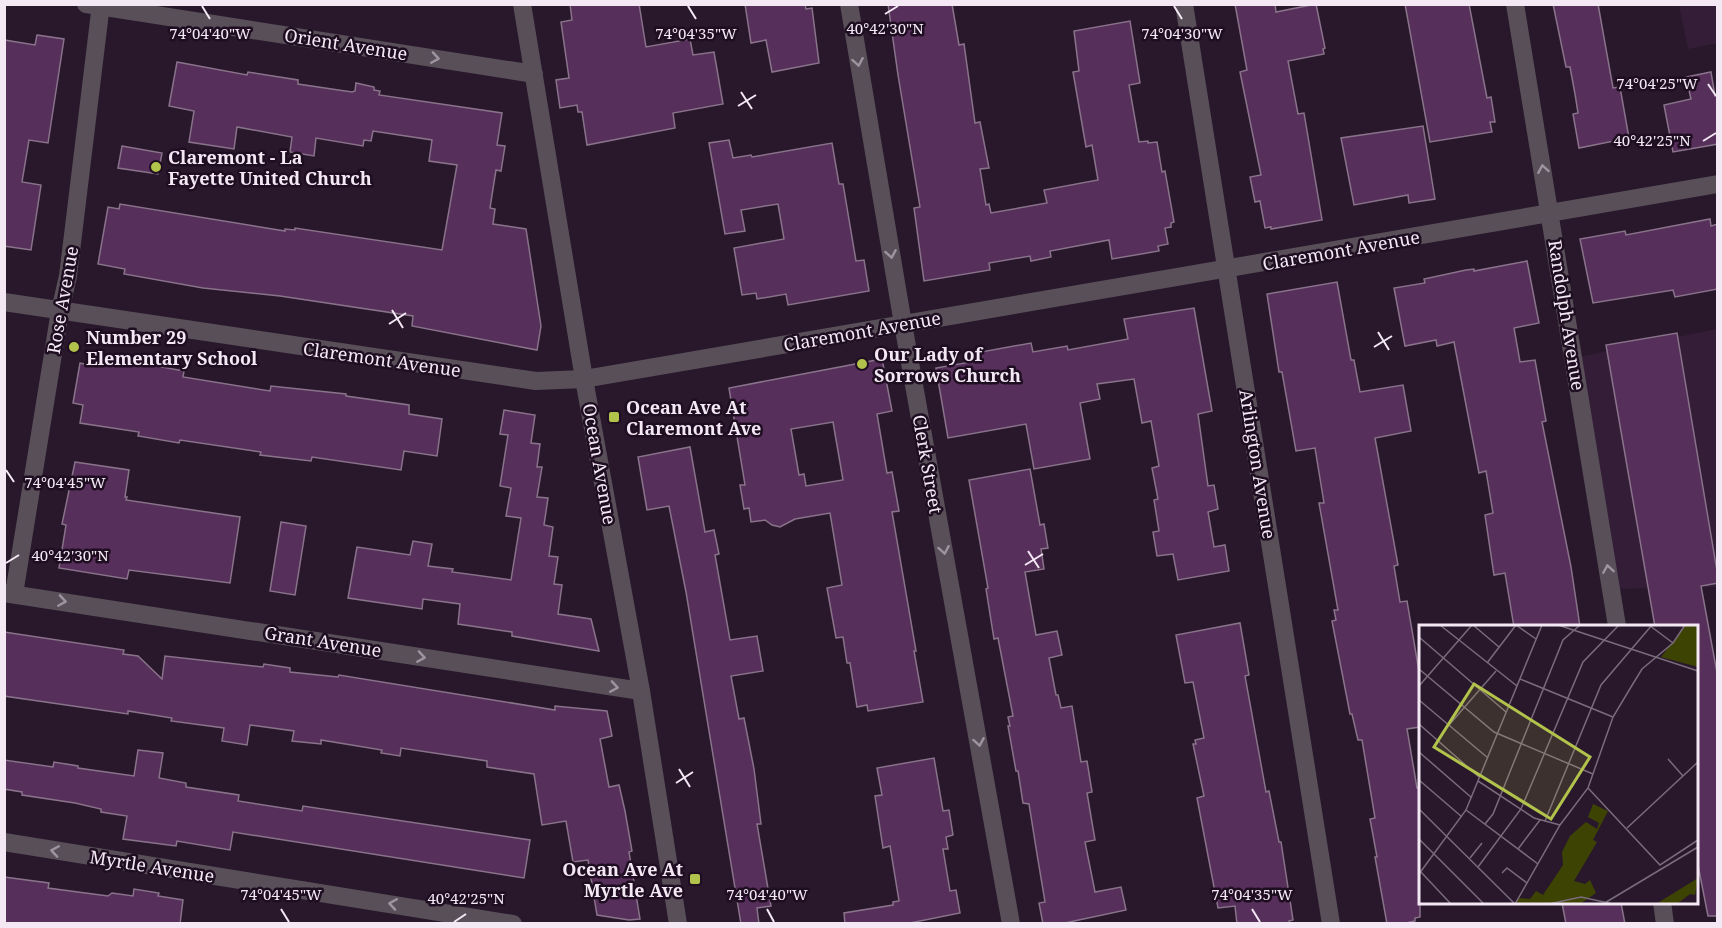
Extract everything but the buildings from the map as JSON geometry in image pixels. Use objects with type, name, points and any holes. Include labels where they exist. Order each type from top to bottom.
[{"type":"street","name":"Ocean Avenue","points":[[522,4],[585,379],[641,691],[678,924]]},
{"type":"street","name":"Clerk Street","points":[[849,4],[903,324],[1011,924]]},
{"type":"street","name":"Arlington Avenue","points":[[1184,4],[1331,924]]},
{"type":"street","name":"Randolph Avenue","points":[[1515,4],[1617,625]]},
{"type":"street","name":"Orient Avenue","points":[[96,5],[534,74]]},
{"type":"street","name":"Rose Avenue","points":[[9,593],[68,276],[96,5]]},
{"type":"street","name":"Claremont Avenue","points":[[4,302],[536,381],[585,379],[1718,184]]},
{"type":"street","name":"Grant Avenue","points":[[9,593],[641,691]]},
{"type":"street","name":"Myrtle Avenue","points":[[4,842],[513,924]]},
{"type":"street","points":[[1662,904],[1665,924]]},
{"type":"shaded area","points":[[1679,5],[1717,5],[1717,43],[1688,49]]},
{"type":"shaded area","points":[[1717,329],[1717,587],[1613,589],[1574,358]]},
{"type":"place","name":"Claremont - La Fayette United Church","points":[[156,167]]},
{"type":"place","name":"Number 29 Elementary School","points":[[74,347]]},
{"type":"place","name":"Our Lady of Sorrows Church","points":[[862,364]]},
{"type":"place","name":"Ocean Ave At Claremont Ave","points":[[614,417]]},
{"type":"place","name":"Ocean Ave At Myrtle Ave","points":[[695,879]]}]
